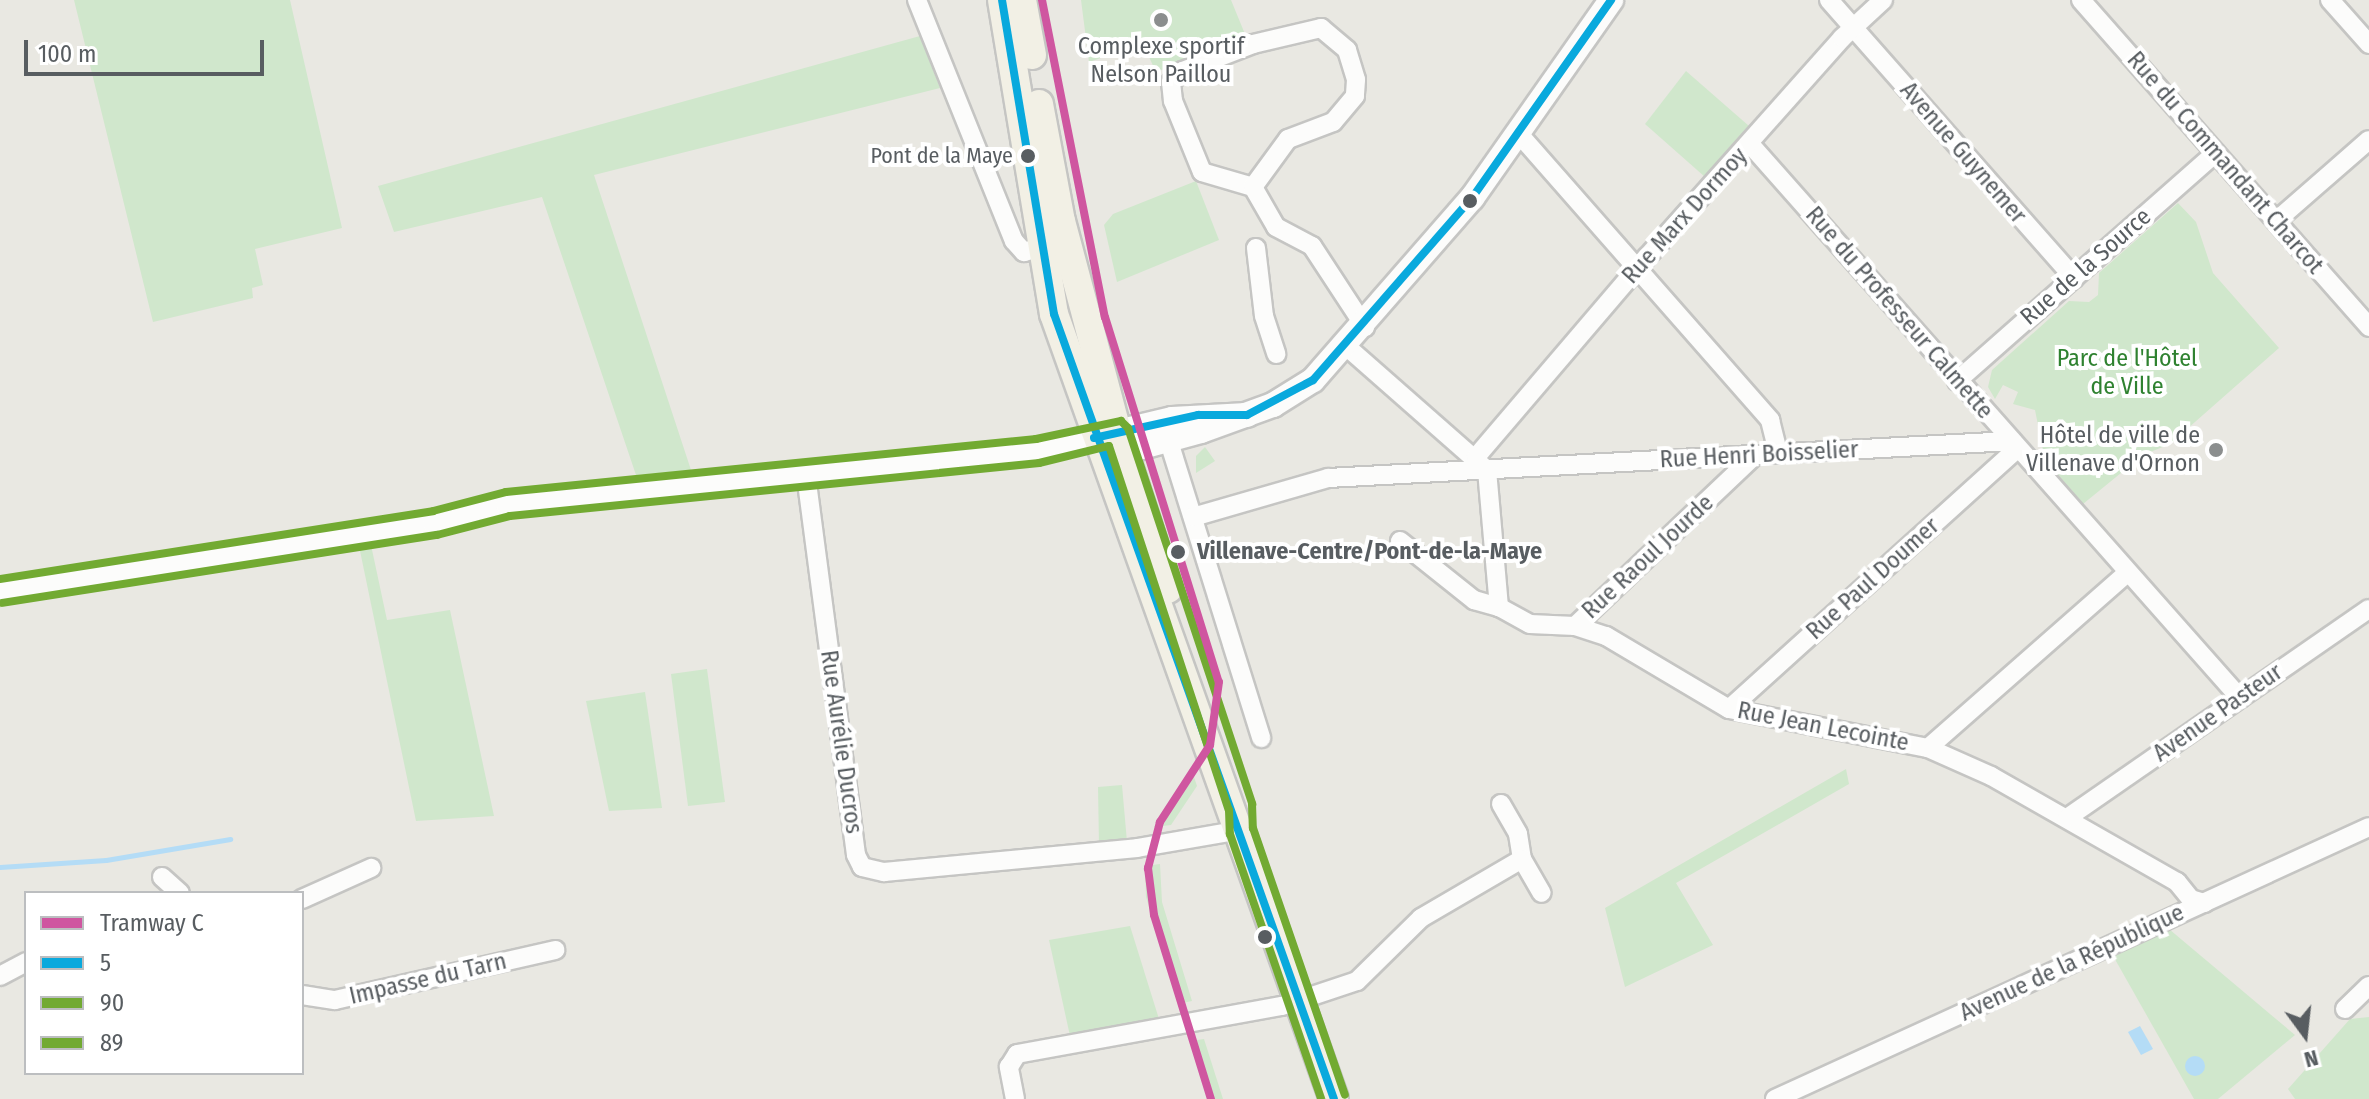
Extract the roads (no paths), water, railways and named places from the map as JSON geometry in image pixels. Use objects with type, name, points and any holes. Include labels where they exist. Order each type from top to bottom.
[{"type":"main road","points":[[1002,0],[1041,251],[1054,314],[1112,441],[1241,808],[1241,830],[1334,1099]]},
{"type":"main road","points":[[1022,0],[1063,228],[1101,369],[1112,441]]},
{"type":"street","points":[[917,0],[1020,250],[1041,251],[1063,228]]},
{"type":"street","points":[[0,591],[435,523],[508,504],[1038,451],[1112,441],[1247,415],[1292,396],[1365,327],[1519,134],[1611,0]]},
{"type":"street","name":"Avenue Guynemer","points":[[1829,0],[2074,278]]},
{"type":"street","name":"Rue Marx Dormoy","points":[[1482,463],[1492,437],[1636,270],[1853,27],[1883,0]]},
{"type":"street","name":"Rue du Commandant Charcot","points":[[2081,0],[2369,327]]},
{"type":"street","points":[[2330,0],[2369,44]]},
{"type":"street","points":[[1253,187],[1288,139],[1333,122],[1355,96],[1356,80],[1347,50],[1321,28],[1282,34],[1183,71],[1171,82],[1176,108],[1202,172],[1253,187],[1276,227],[1312,246],[1365,327]]},
{"type":"street","points":[[1519,134],[1770,420],[1778,453]]},
{"type":"street","points":[[2276,221],[2369,140]]},
{"type":"street","name":"Rue du Professeur Calmette","points":[[1750,144],[2240,698]]},
{"type":"street","name":"Rue de la Source","points":[[1957,381],[2216,153]]},
{"type":"street","points":[[1256,248],[1264,316],[1276,354]]},
{"type":"street","points":[[1041,251],[1068,286],[1086,350],[1101,369]]},
{"type":"street","points":[[1347,347],[1482,463],[1499,607]]},
{"type":"street","points":[[1170,445],[1261,738]]},
{"type":"street","name":"Rue Henri Boisselier","points":[[1193,517],[1328,478],[1482,463],[1507,468],[1778,453],[2015,445]]},
{"type":"street","name":"Rue Paul Doumer","points":[[1729,709],[2015,445]]},
{"type":"street","name":"Rue Raoul Jourde","points":[[1575,626],[1755,455]]},
{"type":"street","name":"Rue Aurélie Ducros","points":[[806,475],[856,855],[862,867],[884,872],[1137,848],[1241,830]]},
{"type":"street","name":"Rue Jean Lecointe","points":[[1400,541],[1474,600],[1499,607],[1530,624],[1575,626],[1606,636],[1729,709],[1928,748],[2067,818],[2204,903]]},
{"type":"street","points":[[1928,748],[2127,573]]},
{"type":"street","name":"Avenue Pasteur","points":[[2067,818],[2369,609]]},
{"type":"street","points":[[1501,804],[1518,834],[1522,859],[1542,893]]},
{"type":"street","name":"Avenue de la République","points":[[1775,1099],[2369,827]]},
{"type":"street","points":[[1015,1099],[1009,1067],[1017,1054],[1300,1000],[1357,981],[1421,918],[1522,859]]},
{"type":"street","points":[[304,898],[371,868]]},
{"type":"street","points":[[162,877],[178,891]]},
{"type":"street","name":"Impasse du Tarn","points":[[304,995],[335,1000],[555,950]]},
{"type":"street","points":[[0,976],[24,963]]},
{"type":"street","points":[[2345,1009],[2369,986]]},
{"type":"water","points":[[2140,1026],[2153,1049],[2141,1055],[2128,1032]]},
{"type":"water","points":[[2195,1056],[2202,1059],[2205,1066],[2202,1073],[2195,1076],[2188,1073],[2185,1066],[2188,1059]]},
{"type":"waterway","points":[[0,867],[106,860],[230,839]]},
{"type":"tram line","name":"C","points":[[1042,0],[1105,317],[1219,682],[1210,745],[1160,822],[1148,868],[1154,915],[1211,1099]]},
{"type":"place","name":"Complexe sportif Nelson Paillou","points":[[1161,20]]},
{"type":"place","name":"Pont de la Maye","points":[[1028,156]]},
{"type":"place","name":"Hôtel de ville de Villenave d'Ornon","points":[[2216,450]]},
{"type":"place","name":"Villenave-Centre/Pont-de-la-Maye","points":[[1178,552]]},
{"type":"park label","name":"Parc de l'Hôtel de Ville","points":[[2127,373]]}]
